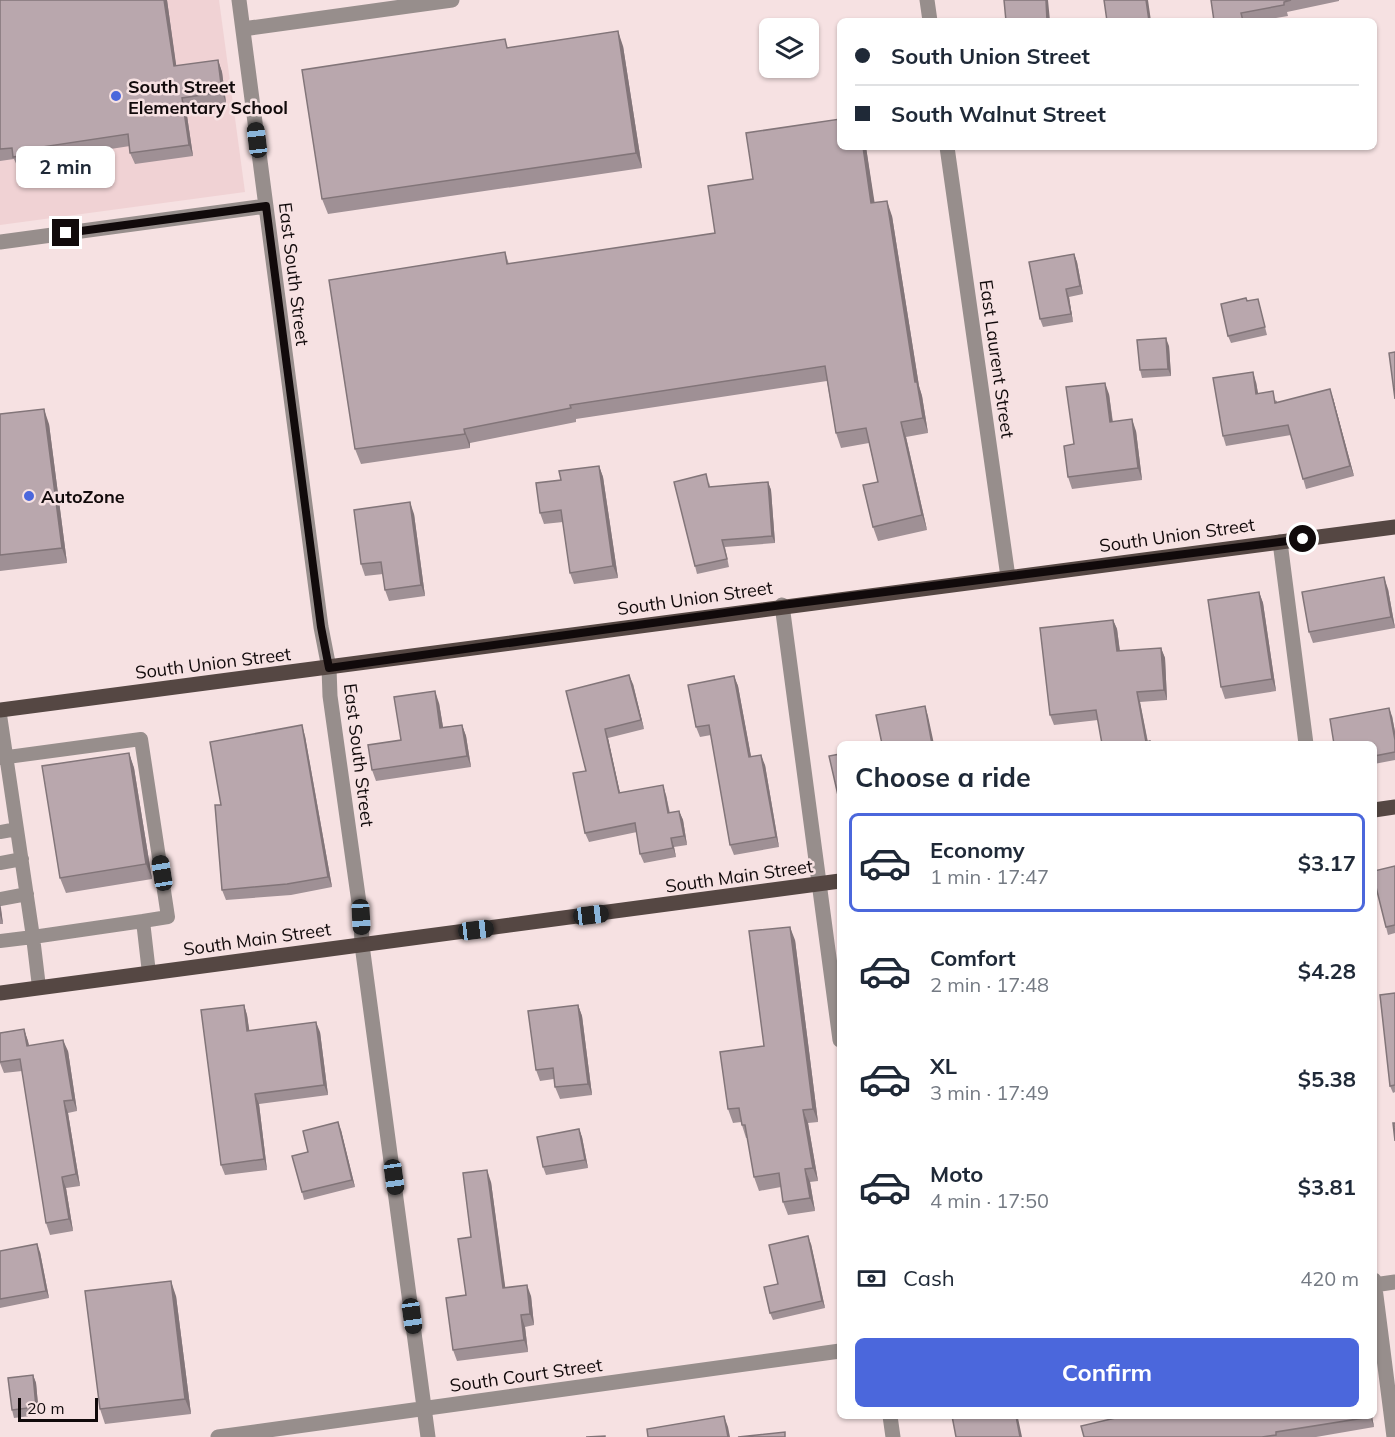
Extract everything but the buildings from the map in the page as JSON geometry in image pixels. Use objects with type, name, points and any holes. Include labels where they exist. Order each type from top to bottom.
[{"type":"main road","name":"South Union Street","points":[[0,710],[329,668],[782,605],[1395,527]]},
{"type":"main road","points":[[1377,810],[1395,807]]},
{"type":"main road","name":"South Main Street","points":[[0,993],[837,882]]},
{"type":"street","name":"East South Street","points":[[239,0],[321,627],[329,668],[330,696],[361,917],[362,945],[428,1437]]},
{"type":"street","points":[[243,29],[452,0]]},
{"type":"street","points":[[927,0],[930,18]]},
{"type":"street","name":"East Laurent Street","points":[[948,150],[1008,577]]},
{"type":"street","points":[[0,242],[266,206]]},
{"type":"street","points":[[1280,542],[1306,741]]},
{"type":"street","points":[[782,605],[837,1018]]},
{"type":"street","points":[[1377,1285],[1395,1282]]},
{"type":"street","points":[[1377,1308],[1394,1437]]},
{"type":"street","name":"South Court Street","points":[[218,1437],[837,1351]]},
{"type":"street","points":[[890,1419],[893,1437]]},
{"type":"lane","points":[[0,715],[6,796],[17,829],[39,987]]},
{"type":"lane","points":[[0,941],[168,917],[141,739],[3,758]]},
{"type":"lane","points":[[0,832],[17,829]]},
{"type":"lane","points":[[0,863],[22,859]]},
{"type":"lane","points":[[0,899],[27,894]]},
{"type":"lane","points":[[143,921],[149,973]]},
{"type":"shaded area","name":"South Street Elementary School","points":[[0,0],[219,0],[245,192],[0,225]]},
{"type":"place","name":"South Street Elementary School","points":[[116,96]]},
{"type":"place","name":"AutoZone","points":[[29,496]]},
{"type":"route","points":[[66,233],[266,206],[321,627],[329,668],[782,605],[1303,539]]}]
